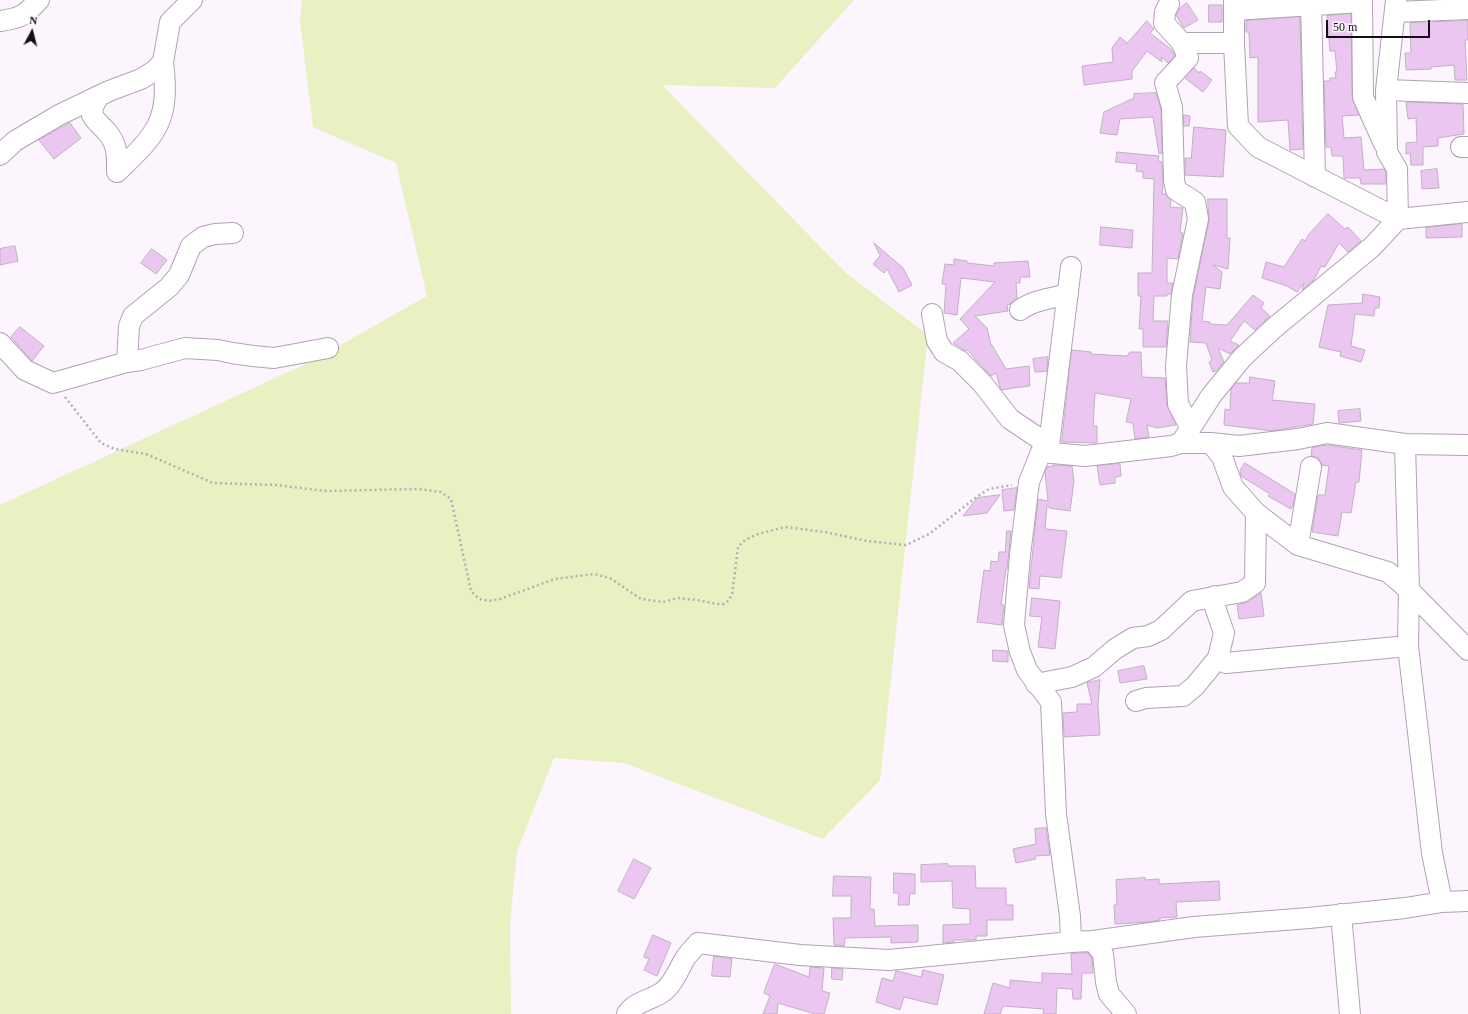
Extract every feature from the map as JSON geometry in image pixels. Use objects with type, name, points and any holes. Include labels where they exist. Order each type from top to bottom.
[{"type":"street","points":[[0,21],[17,18],[26,14],[39,0]]},
{"type":"street","points":[[99,96],[93,106],[92,115],[96,122],[106,131],[113,141],[116,150],[117,172],[150,138],[159,123],[165,100],[163,62],[170,22],[192,0]]},
{"type":"street","points":[[932,314],[937,341],[944,352],[960,361],[982,383],[1010,419],[1045,449],[1085,456],[1171,446],[1186,435],[1211,396],[1242,358],[1274,328],[1372,247],[1398,219],[1397,169],[1387,152],[1363,97],[1362,2],[1234,5],[1234,43],[1238,126],[1258,147],[1398,219],[1468,212]]},
{"type":"street","points":[[1312,3],[1315,177]]},
{"type":"street","points":[[1170,4],[1165,12],[1164,23],[1182,43],[1188,58],[1165,83],[1172,107],[1174,180],[1176,190],[1195,202],[1198,219],[1182,295],[1176,366],[1178,404],[1186,435]]},
{"type":"street","points":[[1387,152],[1386,90],[1396,6],[1468,9]]},
{"type":"street","points":[[1182,43],[1234,43]]},
{"type":"street","points":[[0,154],[15,141],[59,115],[99,96],[141,79],[154,71],[163,62]]},
{"type":"street","points":[[1386,90],[1468,93]]},
{"type":"street","points":[[127,362],[128,332],[133,316],[169,287],[179,275],[191,246],[203,237],[215,234],[233,233]]},
{"type":"street","points":[[1071,267],[1045,449],[1029,482],[1020,555],[1014,625],[1020,652],[1027,670],[1050,702],[1056,814],[1070,916],[1071,942]]},
{"type":"street","points":[[1020,310],[1039,301],[1068,294]]},
{"type":"street","points":[[0,343],[25,370],[53,383],[127,362],[185,348],[218,350],[274,358],[328,348]]},
{"type":"street","points":[[1186,435],[1211,443],[1239,446],[1327,433],[1405,444],[1468,445]]},
{"type":"street","points":[[1211,443],[1222,457],[1233,486],[1256,513],[1298,545],[1388,572],[1409,590],[1468,650]]},
{"type":"street","points":[[1405,444],[1409,590],[1408,646],[1432,853],[1442,902]]},
{"type":"street","points":[[1298,545],[1311,467]]},
{"type":"street","points":[[1036,684],[1072,678],[1094,668],[1115,649],[1134,638],[1148,636],[1161,630],[1192,601],[1242,592],[1255,583],[1256,513]]},
{"type":"street","points":[[1136,701],[1146,698],[1183,696],[1195,686],[1218,658],[1224,633],[1215,607],[1215,596]]},
{"type":"street","points":[[1218,658],[1226,663],[1408,646]]},
{"type":"street","points":[[627,1014],[629,1010],[663,992],[698,943],[800,955],[889,960],[1071,942],[1093,942],[1194,927],[1405,908],[1442,902],[1468,901]]},
{"type":"street","points":[[1341,914],[1350,1014]]},
{"type":"street","points":[[1093,942],[1103,954],[1106,982],[1110,994],[1126,1014]]},
{"type":"path","points":[[53,383],[101,443],[115,449],[146,454],[213,483],[276,484],[326,491],[418,489],[441,492],[451,500],[470,591],[478,599],[489,601],[500,599],[555,579],[594,574],[610,578],[641,599],[663,602],[678,598],[724,604],[732,595],[738,547],[745,540],[758,534],[785,527],[825,532],[867,542],[906,545],[929,534],[989,489],[1029,482]]},
{"type":"green space","points":[[302,0],[854,0],[775,88],[662,85],[846,273],[928,335],[880,780],[823,839],[624,763],[554,758],[517,851],[510,923],[511,1014],[0,1014],[0,505],[312,361],[427,296],[396,163],[313,127],[300,21]]},
{"type":"building","points":[[1187,3],[1198,20],[1184,28],[1176,15],[1180,8]]},
{"type":"building","points":[[1209,5],[1222,5],[1222,22],[1209,22]]},
{"type":"building","points":[[1351,14],[1352,97],[1359,115],[1342,116],[1344,138],[1361,137],[1364,170],[1384,169],[1386,172],[1386,184],[1361,184],[1360,178],[1344,178],[1343,156],[1332,156],[1331,147],[1326,147],[1324,81],[1330,81],[1330,78],[1336,78],[1335,72],[1337,72],[1335,51],[1330,51],[1327,16]]},
{"type":"building","points":[[1300,17],[1303,149],[1290,150],[1288,120],[1258,122],[1258,57],[1250,58],[1249,32],[1246,32],[1246,21]]},
{"type":"building","points":[[1147,21],[1154,29],[1150,33],[1172,50],[1175,56],[1168,63],[1161,57],[1162,62],[1147,51],[1132,71],[1132,79],[1084,85],[1082,66],[1113,62],[1112,48],[1120,37],[1127,43]]},
{"type":"building","points":[[1468,21],[1468,40],[1465,40],[1467,80],[1455,80],[1454,65],[1431,67],[1431,69],[1406,70],[1405,53],[1411,53],[1410,23]]},
{"type":"building","points":[[1194,68],[1199,73],[1200,71],[1212,80],[1203,92],[1185,78]]},
{"type":"building","points":[[1156,93],[1161,109],[1162,153],[1159,154],[1153,117],[1120,119],[1117,135],[1100,133],[1104,112],[1134,98],[1134,94]]},
{"type":"building","points":[[1406,103],[1463,104],[1464,134],[1438,138],[1438,146],[1423,147],[1423,165],[1411,165],[1410,153],[1406,154],[1406,143],[1417,142],[1416,118],[1408,119]]},
{"type":"building","points":[[1184,115],[1190,116],[1189,126],[1184,126]]},
{"type":"building","points":[[70,123],[81,138],[54,159],[39,140]]},
{"type":"building","points":[[1194,127],[1226,130],[1223,177],[1185,175],[1185,158],[1191,158]]},
{"type":"building","points":[[1117,152],[1159,156],[1158,161],[1162,162],[1162,194],[1166,194],[1171,200],[1170,207],[1183,208],[1180,232],[1183,233],[1178,259],[1167,258],[1167,283],[1173,283],[1171,294],[1167,294],[1167,296],[1154,296],[1153,321],[1168,321],[1166,347],[1143,347],[1143,329],[1139,329],[1141,296],[1138,296],[1138,273],[1152,273],[1154,179],[1143,178],[1143,172],[1136,171],[1137,164],[1116,162]]},
{"type":"building","points":[[1437,169],[1439,188],[1422,189],[1421,171]]},
{"type":"building","points":[[1208,199],[1227,199],[1227,238],[1230,238],[1228,269],[1213,265],[1222,272],[1220,289],[1206,287],[1202,321],[1210,322],[1210,324],[1227,325],[1253,295],[1264,303],[1261,308],[1270,316],[1255,330],[1244,321],[1230,341],[1239,345],[1230,354],[1218,348],[1224,362],[1216,371],[1213,372],[1209,362],[1212,360],[1206,343],[1190,342],[1193,297],[1209,221]]},
{"type":"building","points":[[1328,214],[1345,229],[1348,227],[1361,241],[1348,252],[1339,243],[1325,267],[1321,266],[1314,280],[1302,290],[1304,283],[1297,292],[1287,286],[1262,278],[1266,262],[1284,267],[1302,239],[1305,241],[1310,233]]},
{"type":"building","points":[[1462,224],[1462,237],[1426,238],[1426,228]]},
{"type":"building","points":[[1101,227],[1133,230],[1132,248],[1100,245]]},
{"type":"building","points":[[874,243],[903,268],[912,285],[899,292],[887,269],[884,273],[873,264],[880,256]]},
{"type":"building","points":[[15,246],[18,261],[0,265],[0,249]]},
{"type":"building","points":[[152,249],[167,260],[156,274],[141,263]]},
{"type":"building","points":[[954,259],[967,261],[967,263],[994,266],[994,263],[1028,261],[1030,277],[1020,277],[1020,283],[1016,283],[1017,298],[1007,305],[1008,311],[975,316],[987,328],[991,345],[1006,369],[1029,366],[1030,386],[1002,390],[996,373],[991,376],[968,350],[966,351],[953,343],[969,329],[960,319],[995,282],[961,278],[957,315],[944,313],[946,284],[942,284],[945,264],[954,265]]},
{"type":"building","points":[[1363,294],[1380,297],[1379,308],[1375,308],[1374,316],[1355,314],[1351,346],[1365,350],[1361,362],[1340,356],[1341,352],[1319,347],[1328,305],[1362,303]]},
{"type":"building","points":[[20,327],[44,346],[32,361],[11,337]]},
{"type":"building","points":[[1072,350],[1091,352],[1091,354],[1127,356],[1130,352],[1141,352],[1142,377],[1165,378],[1167,405],[1176,425],[1157,428],[1147,425],[1149,437],[1135,439],[1133,423],[1126,422],[1131,399],[1095,393],[1093,426],[1097,426],[1097,443],[1062,442]]},
{"type":"building","points":[[1048,357],[1047,371],[1035,372],[1033,359]]},
{"type":"building","points":[[1250,377],[1275,381],[1272,400],[1315,404],[1313,424],[1272,431],[1224,425],[1225,409],[1230,410],[1231,389],[1236,383],[1249,383]]},
{"type":"building","points":[[1360,409],[1361,421],[1339,423],[1338,411]]},
{"type":"building","points":[[1327,445],[1362,450],[1359,482],[1356,482],[1351,513],[1342,512],[1338,536],[1312,532],[1318,495],[1325,495],[1329,466],[1322,465],[1318,458],[1311,456],[1312,448]]},
{"type":"building","points":[[1245,463],[1295,494],[1291,509],[1268,496],[1270,494],[1241,476],[1240,471]]},
{"type":"building","points":[[1120,464],[1121,476],[1115,477],[1115,483],[1100,485],[1097,466]]},
{"type":"building","points":[[1053,465],[1072,466],[1074,481],[1070,511],[1049,508],[1049,506],[1047,506],[1045,529],[1067,531],[1061,578],[1040,576],[1039,589],[1029,588],[1038,499],[1048,501],[1045,472],[1047,467]]},
{"type":"building","points":[[1017,488],[1014,510],[1004,511],[1002,490]]},
{"type":"building","points":[[1000,495],[987,513],[963,516],[977,498]]},
{"type":"building","points":[[1007,531],[1011,531],[1001,605],[1004,605],[1002,625],[977,622],[984,570],[990,571],[991,561],[998,562],[999,552],[1005,552]]},
{"type":"building","points":[[1261,593],[1264,616],[1239,619],[1237,605],[1248,602]]},
{"type":"building","points":[[1032,598],[1060,601],[1055,649],[1038,647],[1042,617],[1030,616]]},
{"type":"building","points":[[993,650],[1008,651],[1008,662],[993,661]]},
{"type":"building","points":[[1144,666],[1147,679],[1120,683],[1118,671]]},
{"type":"building","points":[[1100,680],[1098,705],[1100,735],[1064,737],[1063,713],[1077,712],[1077,704],[1092,704],[1087,683]]},
{"type":"building","points":[[1046,828],[1050,855],[1035,856],[1036,859],[1016,863],[1013,849],[1036,844],[1035,829]]},
{"type":"building","points":[[634,859],[651,868],[634,899],[618,891]]},
{"type":"building","points":[[948,864],[948,866],[975,866],[976,888],[1006,888],[1006,905],[1013,905],[1013,920],[987,920],[987,936],[976,936],[976,940],[954,940],[954,942],[943,943],[943,925],[970,924],[970,909],[953,908],[952,881],[921,882],[921,865]]},
{"type":"building","points":[[894,873],[915,874],[915,894],[910,893],[909,905],[898,905],[899,893],[894,893]]},
{"type":"building","points":[[834,876],[871,877],[870,909],[874,909],[875,926],[918,925],[918,942],[891,943],[891,937],[845,938],[844,946],[834,945],[833,918],[851,918],[851,896],[833,896]]},
{"type":"building","points":[[1145,878],[1145,880],[1159,879],[1159,884],[1219,881],[1220,900],[1176,902],[1177,917],[1160,918],[1160,920],[1149,922],[1115,924],[1114,905],[1117,905],[1116,880]]},
{"type":"building","points":[[653,935],[671,943],[657,976],[644,970],[649,959],[644,957]]},
{"type":"building","points":[[1088,953],[1092,958],[1093,973],[1082,973],[1081,999],[1073,999],[1072,989],[1057,988],[1056,1014],[1043,1014],[1044,1009],[1003,1006],[1000,1014],[984,1014],[993,983],[1010,988],[1010,980],[1042,983],[1042,973],[1072,974],[1071,954]]},
{"type":"building","points":[[714,956],[732,959],[730,977],[712,976]]},
{"type":"building","points":[[775,964],[809,977],[810,967],[824,968],[822,991],[830,993],[824,1014],[815,1014],[778,1003],[777,1014],[763,1014],[770,996],[764,993]]},
{"type":"building","points":[[832,968],[843,969],[842,980],[832,979]]},
{"type":"building","points":[[923,970],[944,975],[937,1005],[904,997],[900,1010],[876,1002],[882,978],[893,981],[896,971],[921,977]]}]
